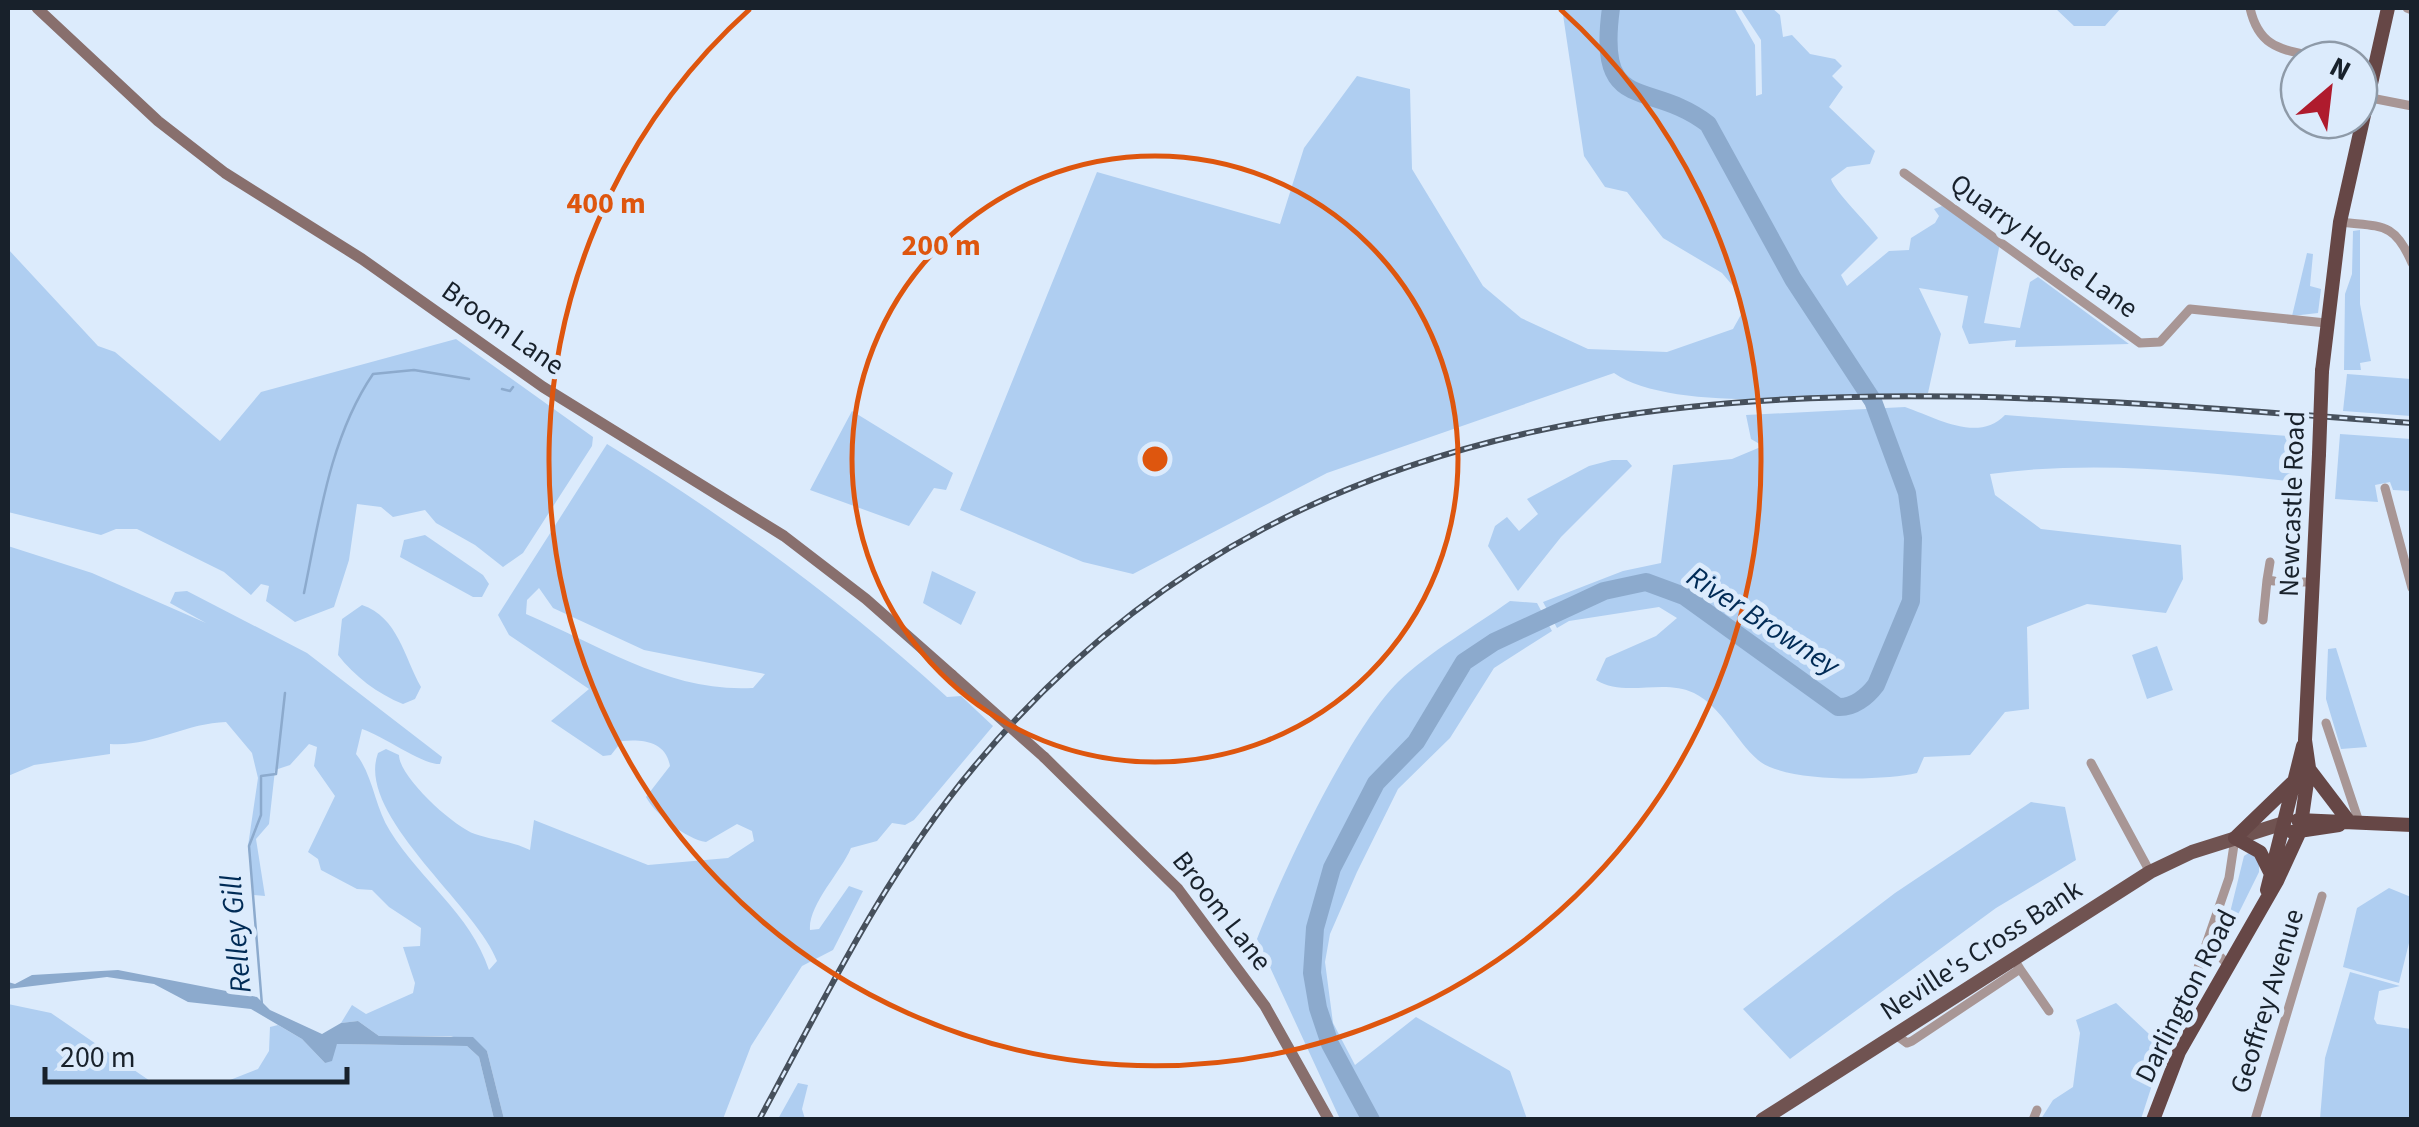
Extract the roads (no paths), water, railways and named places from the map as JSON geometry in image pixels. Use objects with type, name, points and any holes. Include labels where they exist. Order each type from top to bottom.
[{"type":"highway","points":[[2376,40],[2388,8]]},
{"type":"highway","points":[[2340,222],[2357,140]]},
{"type":"highway","name":"Newcastle Road","points":[[2301,825],[2309,768],[2305,740],[2322,372],[2340,222]]},
{"type":"highway","name":"Newcastle Road","points":[[2283,829],[2305,740]]},
{"type":"highway","points":[[2309,768],[2328,800],[2354,822]]},
{"type":"highway","points":[[2270,872],[2260,852],[2235,838],[2293,782]]},
{"type":"highway","points":[[2283,829],[2354,822],[2412,825]]},
{"type":"highway","name":"Darlington Road","points":[[2153,1120],[2175,1062],[2301,825]]},
{"type":"highway","name":"Darlington Road","points":[[2266,896],[2283,829]]},
{"type":"main road","name":"Broom Lane","points":[[38,8],[158,121],[225,173],[362,258],[543,387],[784,536],[866,598],[1044,757],[1178,889],[1265,1006],[1329,1120]]},
{"type":"main road","name":"Neville's Cross Bank","points":[[1762,1120],[2016,963],[2150,872],[2235,838],[2283,829]]},
{"type":"street","points":[[2250,8],[2255,32],[2279,45]]},
{"type":"street","points":[[2379,99],[2412,106]]},
{"type":"street","name":"Quarry House Lane","points":[[1904,173],[2140,343],[2160,342],[2190,309],[2326,323]]},
{"type":"street","points":[[2340,222],[2389,228],[2401,238],[2412,263]]},
{"type":"street","points":[[2386,488],[2412,588]]},
{"type":"street","points":[[2263,620],[2271,580],[2270,562]]},
{"type":"street","points":[[2290,582],[2314,582]]},
{"type":"street","points":[[2326,723],[2354,822]]},
{"type":"street","points":[[2091,763],[2150,872]]},
{"type":"street","name":"Darlington Road","points":[[2190,991],[2229,878],[2235,838]]},
{"type":"street","name":"Geoffrey Avenue","points":[[2255,1120],[2322,896]]},
{"type":"street","points":[[2214,922],[2220,928],[2216,952],[2227,964]]},
{"type":"street","points":[[2016,963],[2049,1011]]},
{"type":"waterway","name":"River Browney","points":[[1371,1120],[1330,1044],[1318,1008],[1312,973],[1315,928],[1332,868],[1376,783],[1416,742],[1464,662],[1494,642],[1604,591],[1646,582],[1684,596],[1838,707],[1844,707],[1859,701],[1876,685],[1911,601],[1913,538],[1907,493],[1873,401],[1793,279],[1708,124],[1686,110],[1632,90],[1620,80],[1612,66],[1608,42],[1611,8]]},
{"type":"waterway","name":"Relley Gill","points":[[304,593],[336,452],[373,374],[414,370],[469,379]]},
{"type":"waterway","name":"Relley Gill","points":[[502,389],[510,391],[513,387]]},
{"type":"waterway","name":"Relley Gill","points":[[262,1005],[249,846],[261,815],[261,776],[276,774],[285,693]]},
{"type":"railway","points":[[759,1120],[884,893],[974,767],[1121,622],[1282,519],[1455,452],[1638,413],[1827,397],[2021,398],[2412,423]]}]
